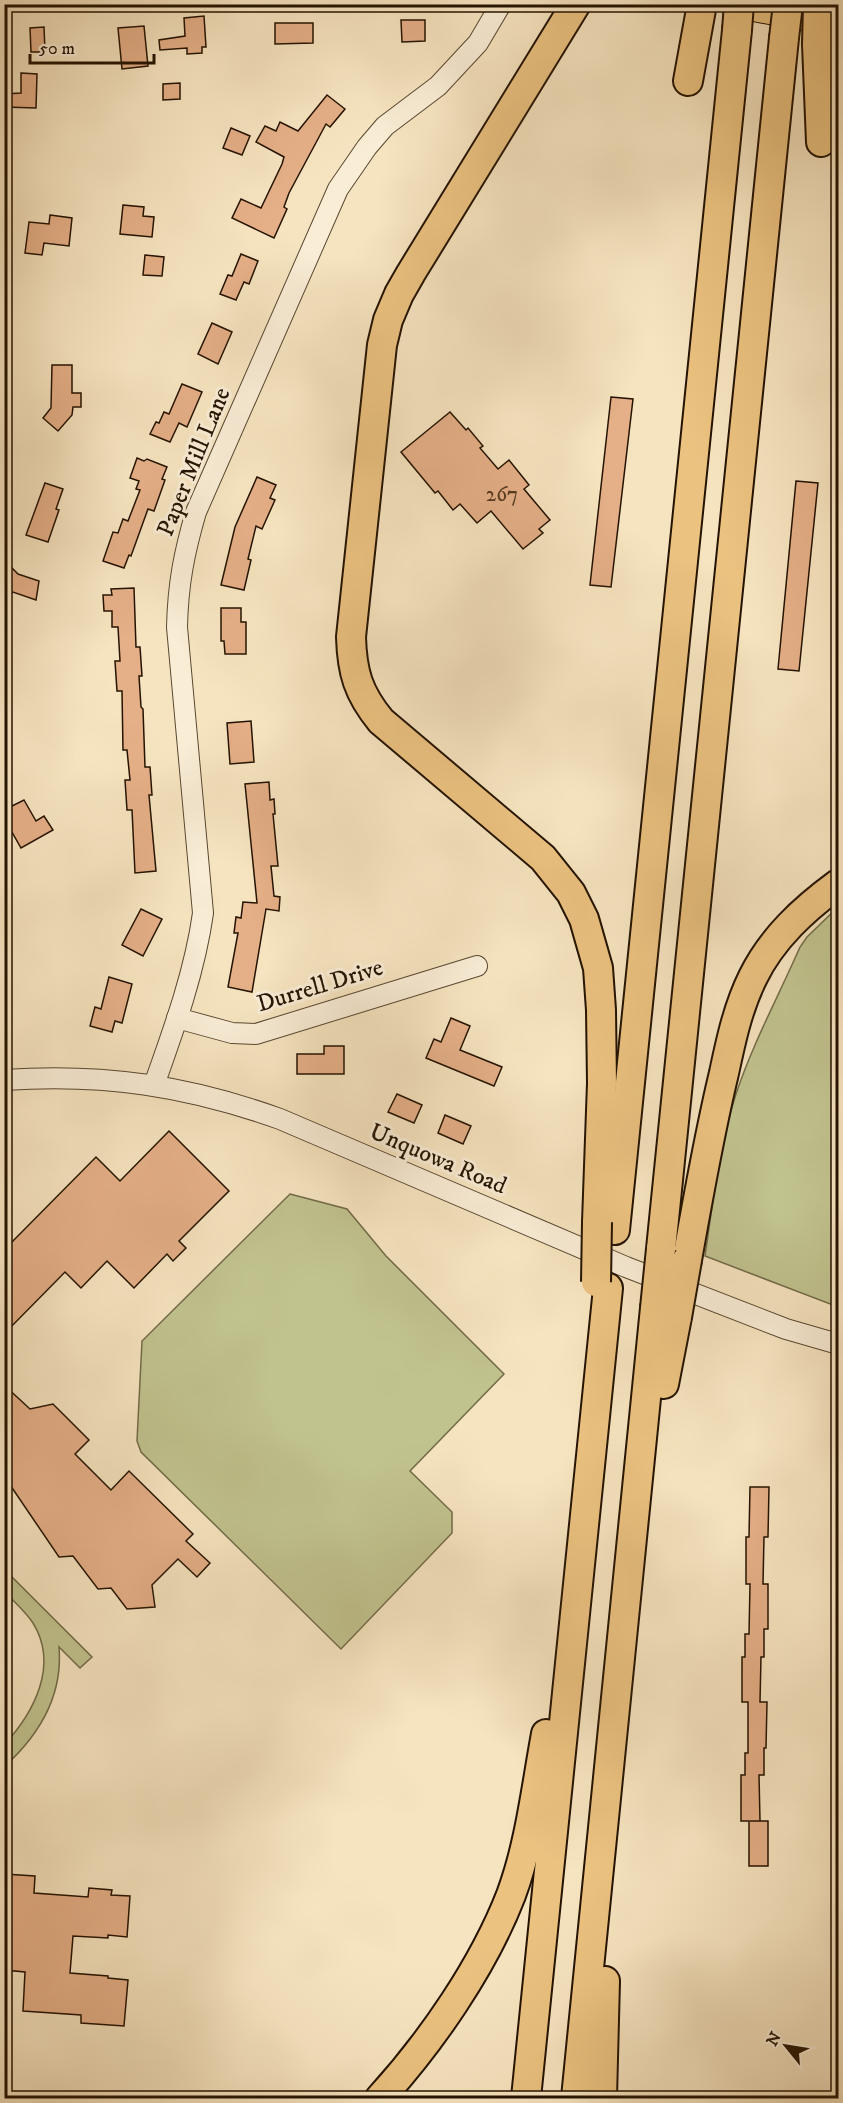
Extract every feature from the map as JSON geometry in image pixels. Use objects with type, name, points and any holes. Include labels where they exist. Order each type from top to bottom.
[{"type":"highway","points":[[576,4],[411,273],[388,320],[378,372],[352,617],[351,648],[355,676],[362,693],[381,721],[543,858],[571,893],[584,919],[598,968],[602,1010],[606,1226]]},
{"type":"highway","points":[[576,2098],[632,1536],[674,1255],[788,4]]},
{"type":"highway","points":[[818,4],[817,44],[822,142]]},
{"type":"highway","points":[[688,81],[701,13]]},
{"type":"highway","points":[[526,2098],[596,1403],[606,1226],[737,13]]},
{"type":"highway","points":[[674,1255],[744,995],[753,975],[780,936],[796,918],[838,884]]},
{"type":"highway","points":[[380,2098],[418,2053],[456,1998],[497,1925],[511,1894],[528,1833],[584,1523]]},
{"type":"highway","points":[[602,2098],[612,1730]]},
{"type":"main road","points":[[737,13],[838,24]]},
{"type":"street","name":"Paper Mill Lane","points":[[154,1084],[177,1018],[201,932],[203,913],[177,627],[178,591],[196,512],[338,189],[385,126],[438,86],[478,43],[501,4]]},
{"type":"street","name":"Durrell Drive","points":[[177,1018],[232,1033],[256,1034],[430,978],[477,966]]},
{"type":"street","name":"Unquowa Road","points":[[4,1080],[98,1078],[154,1084],[222,1101],[280,1119],[626,1267],[786,1329],[838,1344]]},
{"type":"green space","points":[[838,907],[838,1307],[705,1256],[721,1154],[730,1114],[743,1075],[800,947],[807,937]]},
{"type":"green space","points":[[290,1194],[347,1209],[386,1256],[504,1374],[410,1471],[452,1512],[452,1533],[341,1649],[141,1452],[137,1441],[142,1341]]},
{"type":"green space","points":[[5,1570],[92,1657],[80,1668],[59,1647],[59,1665],[53,1698],[38,1727],[5,1766],[5,1744],[25,1718],[33,1703],[40,1687],[44,1655],[33,1623],[5,1592]]},
{"type":"building","points":[[204,16],[206,47],[202,47],[202,53],[187,54],[187,48],[160,50],[159,40],[185,36],[184,18]]},
{"type":"building","points":[[401,20],[425,20],[425,41],[402,42]]},
{"type":"building","points":[[275,23],[313,23],[313,43],[275,44]]},
{"type":"building","points":[[144,26],[148,66],[122,69],[118,28]]},
{"type":"building","points":[[44,27],[45,52],[31,52],[30,28]]},
{"type":"building","points":[[21,73],[37,74],[36,108],[4,107],[4,94],[21,93]]},
{"type":"building","points":[[180,83],[180,99],[163,100],[163,84]]},
{"type":"building","points":[[327,95],[345,109],[330,127],[326,124],[289,193],[284,207],[287,209],[274,238],[232,218],[241,199],[261,208],[282,164],[284,157],[256,142],[265,126],[276,131],[280,122],[298,131]]},
{"type":"building","points":[[231,128],[250,136],[242,155],[223,148]]},
{"type":"building","points":[[123,205],[144,207],[143,216],[154,217],[152,237],[120,234]]},
{"type":"building","points":[[50,215],[72,218],[69,246],[44,243],[42,255],[25,253],[29,222],[49,224]]},
{"type":"building","points":[[241,254],[258,261],[249,284],[244,282],[236,300],[220,294],[228,275],[232,276]]},
{"type":"building","points":[[145,255],[164,257],[162,276],[143,275]]},
{"type":"building","points":[[212,323],[232,332],[218,364],[198,354]]},
{"type":"building","points":[[52,365],[72,365],[72,393],[81,393],[81,407],[73,407],[72,415],[58,431],[43,418],[51,408]]},
{"type":"building","points":[[182,384],[202,392],[187,427],[179,423],[170,442],[150,434],[164,412],[169,414]]},
{"type":"building","points":[[611,397],[633,399],[611,587],[590,585]]},
{"type":"building","points":[[450,412],[466,430],[468,428],[483,446],[480,448],[498,469],[509,460],[529,485],[524,489],[550,520],[539,529],[543,533],[523,549],[491,511],[477,523],[460,504],[453,510],[438,491],[435,493],[401,452]]},
{"type":"building","points":[[137,458],[144,461],[147,459],[167,467],[154,511],[148,509],[131,556],[129,555],[124,568],[103,561],[113,532],[118,533],[123,519],[128,521],[140,490],[136,489],[139,481],[130,478]]},
{"type":"building","points":[[257,477],[276,485],[270,498],[275,500],[262,529],[256,526],[244,590],[221,585],[235,527]]},
{"type":"building","points":[[796,481],[818,483],[799,671],[778,669]]},
{"type":"building","points":[[45,483],[63,489],[56,509],[59,510],[48,542],[26,535]]},
{"type":"building","points":[[4,560],[18,574],[39,581],[36,600],[13,592],[4,601]]},
{"type":"building","points":[[134,588],[136,647],[140,647],[142,676],[139,676],[143,709],[145,767],[150,767],[152,795],[149,795],[156,871],[135,873],[132,810],[127,810],[125,780],[130,780],[127,750],[123,750],[122,691],[117,691],[115,661],[120,661],[118,627],[112,627],[112,611],[104,611],[103,595],[112,595],[111,589]]},
{"type":"building","points":[[221,608],[241,608],[241,622],[246,622],[246,654],[225,654],[224,641],[221,641]]},
{"type":"building","points":[[251,721],[254,762],[230,764],[227,723]]},
{"type":"building","points":[[269,782],[270,800],[274,799],[275,814],[273,814],[278,866],[271,866],[274,896],[280,897],[279,911],[266,909],[252,992],[228,987],[238,933],[234,933],[236,917],[241,918],[243,902],[257,903],[245,784]]},
{"type":"building","points":[[24,800],[36,821],[44,816],[53,830],[21,848],[4,818],[4,810]]},
{"type":"building","points":[[141,909],[162,919],[143,956],[122,945]]},
{"type":"building","points":[[109,977],[132,984],[122,1023],[115,1021],[112,1032],[90,1026],[95,1007],[101,1009]]},
{"type":"building","points":[[451,1018],[470,1026],[460,1050],[502,1067],[494,1086],[426,1058],[434,1039],[441,1042]]},
{"type":"building","points":[[324,1046],[344,1046],[344,1074],[297,1074],[297,1054],[324,1054]]},
{"type":"building","points":[[397,1094],[422,1105],[414,1123],[388,1112]]},
{"type":"building","points":[[445,1115],[471,1126],[463,1144],[438,1133]]},
{"type":"building","points":[[169,1131],[229,1191],[179,1241],[186,1248],[173,1261],[167,1254],[134,1288],[107,1261],[81,1288],[65,1272],[4,1334],[4,1250],[96,1157],[120,1181]]},
{"type":"building","points":[[4,1385],[30,1409],[53,1404],[89,1440],[75,1454],[111,1490],[129,1471],[193,1534],[186,1541],[210,1563],[197,1577],[178,1559],[152,1585],[155,1607],[127,1609],[111,1588],[98,1589],[73,1556],[59,1557],[4,1476]]},
{"type":"building","points":[[750,1487],[769,1487],[768,1537],[764,1537],[763,1584],[768,1584],[768,1629],[764,1629],[760,1702],[767,1702],[766,1748],[764,1748],[764,1775],[759,1775],[760,1821],[768,1821],[768,1866],[749,1866],[749,1821],[741,1821],[741,1775],[745,1775],[745,1753],[748,1753],[748,1702],[742,1702],[742,1657],[745,1657],[745,1634],[749,1634],[750,1584],[746,1584],[746,1537],[749,1537]]},
{"type":"building","points":[[4,1874],[35,1876],[34,1893],[88,1897],[89,1888],[112,1890],[111,1895],[130,1896],[127,1937],[73,1936],[70,1973],[128,1980],[124,2026],[81,2023],[81,2015],[23,2011],[25,1972],[4,1970]]}]
